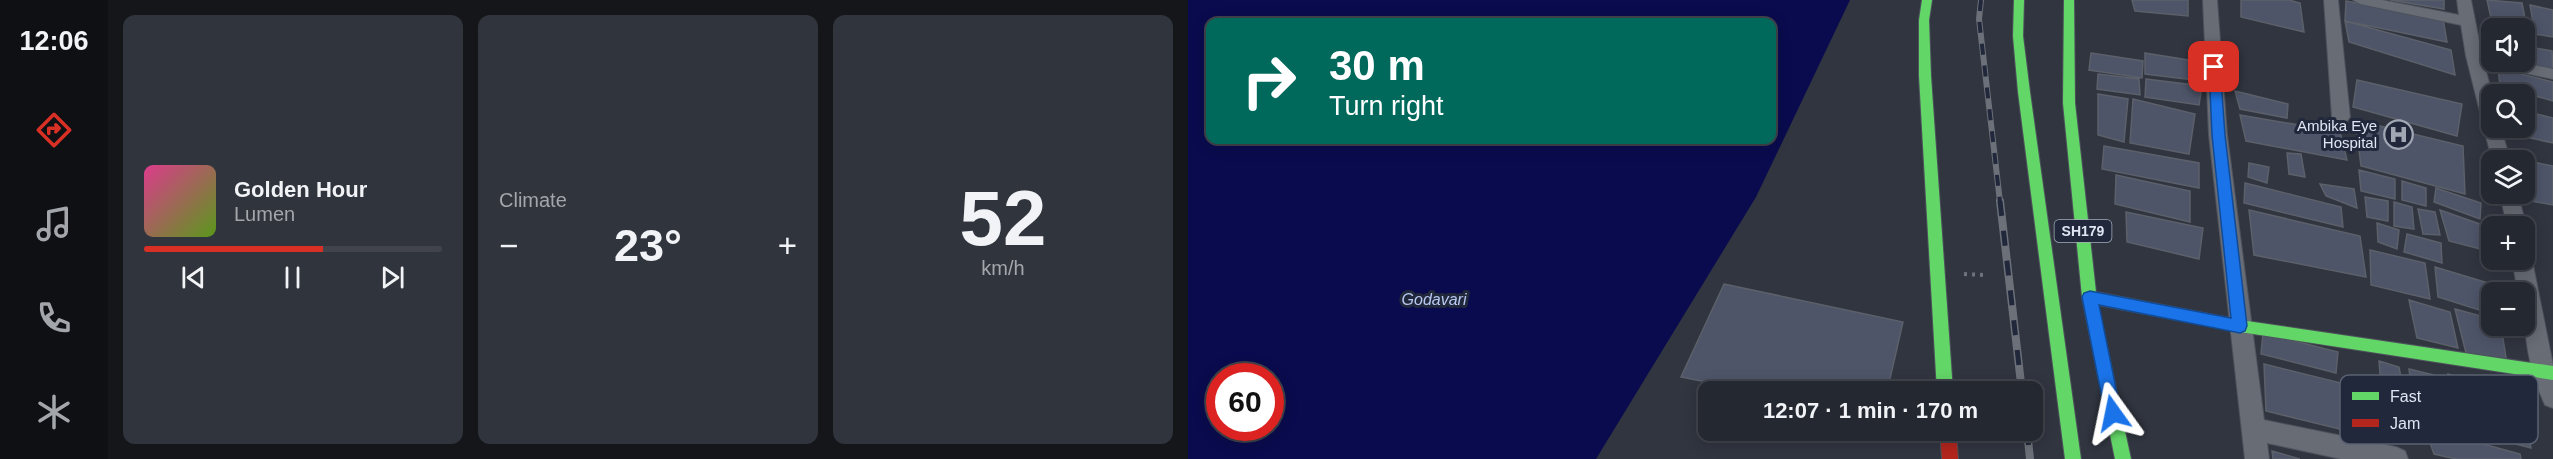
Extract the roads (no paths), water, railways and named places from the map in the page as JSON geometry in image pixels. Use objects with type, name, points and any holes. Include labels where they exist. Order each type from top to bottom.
[{"type":"main road","points":[[1927,0],[1924,20],[1925,76],[1944,381]]},
{"type":"main road","points":[[2019,0],[2018,36],[2024,92],[2073,459]]},
{"type":"main road","name":"SH179","points":[[2069,0],[2069,103],[2090,297],[2123,459]]},
{"type":"main road","points":[[2090,297],[2240,326],[2548,372]]},
{"type":"main road","points":[[1949,441],[1950,459]]},
{"type":"street","points":[[2210,0],[2218,135],[2257,459]]},
{"type":"street","points":[[2331,0],[2340,117]]},
{"type":"street","points":[[2360,0],[2469,22]]},
{"type":"street","points":[[2464,0],[2481,84]]},
{"type":"street","points":[[2474,56],[2481,58]]},
{"type":"street","points":[[2535,70],[2553,74]]},
{"type":"street","points":[[2524,270],[2553,397]]},
{"type":"street","points":[[2254,429],[2396,459]]},
{"type":"water","name":"Godavari","points":[[1188,0],[1850,0],[1756,197],[1596,459],[1188,459]]},
{"type":"railway","points":[[1981,0],[1979,19],[2000,202]]},
{"type":"railway","points":[[2000,201],[2021,381]]},
{"type":"railway","points":[[2028,441],[2030,459]]},
{"type":"place","name":"Ambika Eye Hospital","points":[[2398,134]]}]
